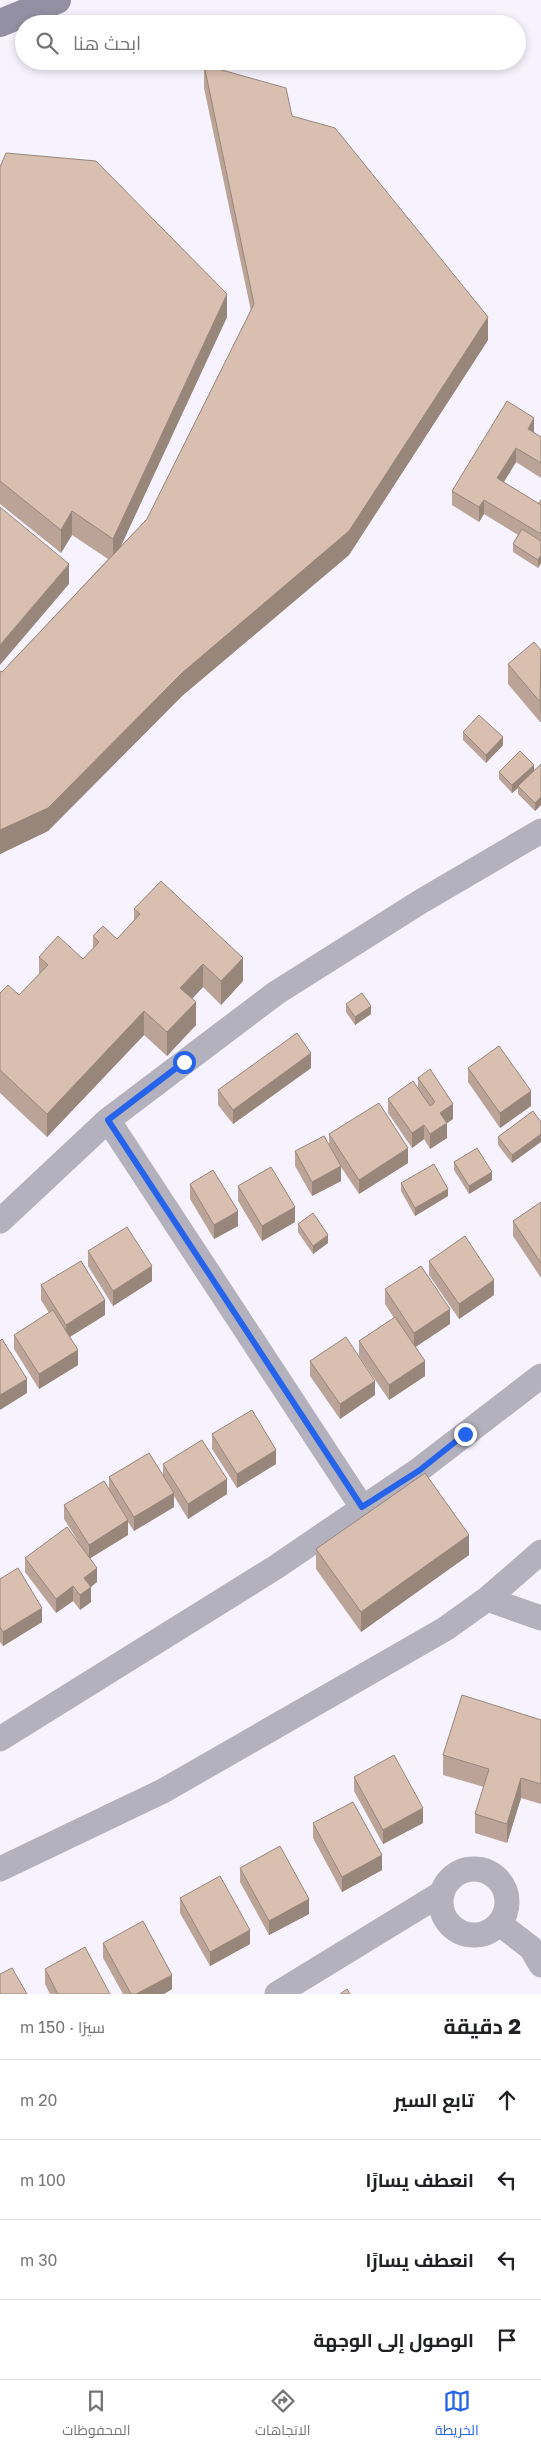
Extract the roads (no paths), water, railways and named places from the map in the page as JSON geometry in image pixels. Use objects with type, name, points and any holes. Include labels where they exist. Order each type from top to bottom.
[{"type":"street","points":[[21,15],[57,0]]},
{"type":"street","points":[[0,24],[15,18]]},
{"type":"street","points":[[0,1221],[108,1120],[276,993],[420,902],[541,831]]},
{"type":"street","points":[[108,1120],[362,1507]]},
{"type":"street","points":[[0,1739],[268,1572],[362,1507],[420,1470],[541,1376]]},
{"type":"street","points":[[0,1870],[163,1791],[445,1629],[487,1599],[541,1552]]},
{"type":"street","points":[[487,1599],[541,1618]]},
{"type":"street","points":[[476,1869],[490,1873],[502,1883],[508,1897],[507,1912],[500,1924],[487,1933],[472,1936],[458,1932],[447,1922],[441,1908],[442,1893],[449,1880],[462,1871],[476,1869]]},
{"type":"street","points":[[277,1994],[442,1893]]},
{"type":"street","points":[[500,1924],[531,1948],[541,1965]]}]
